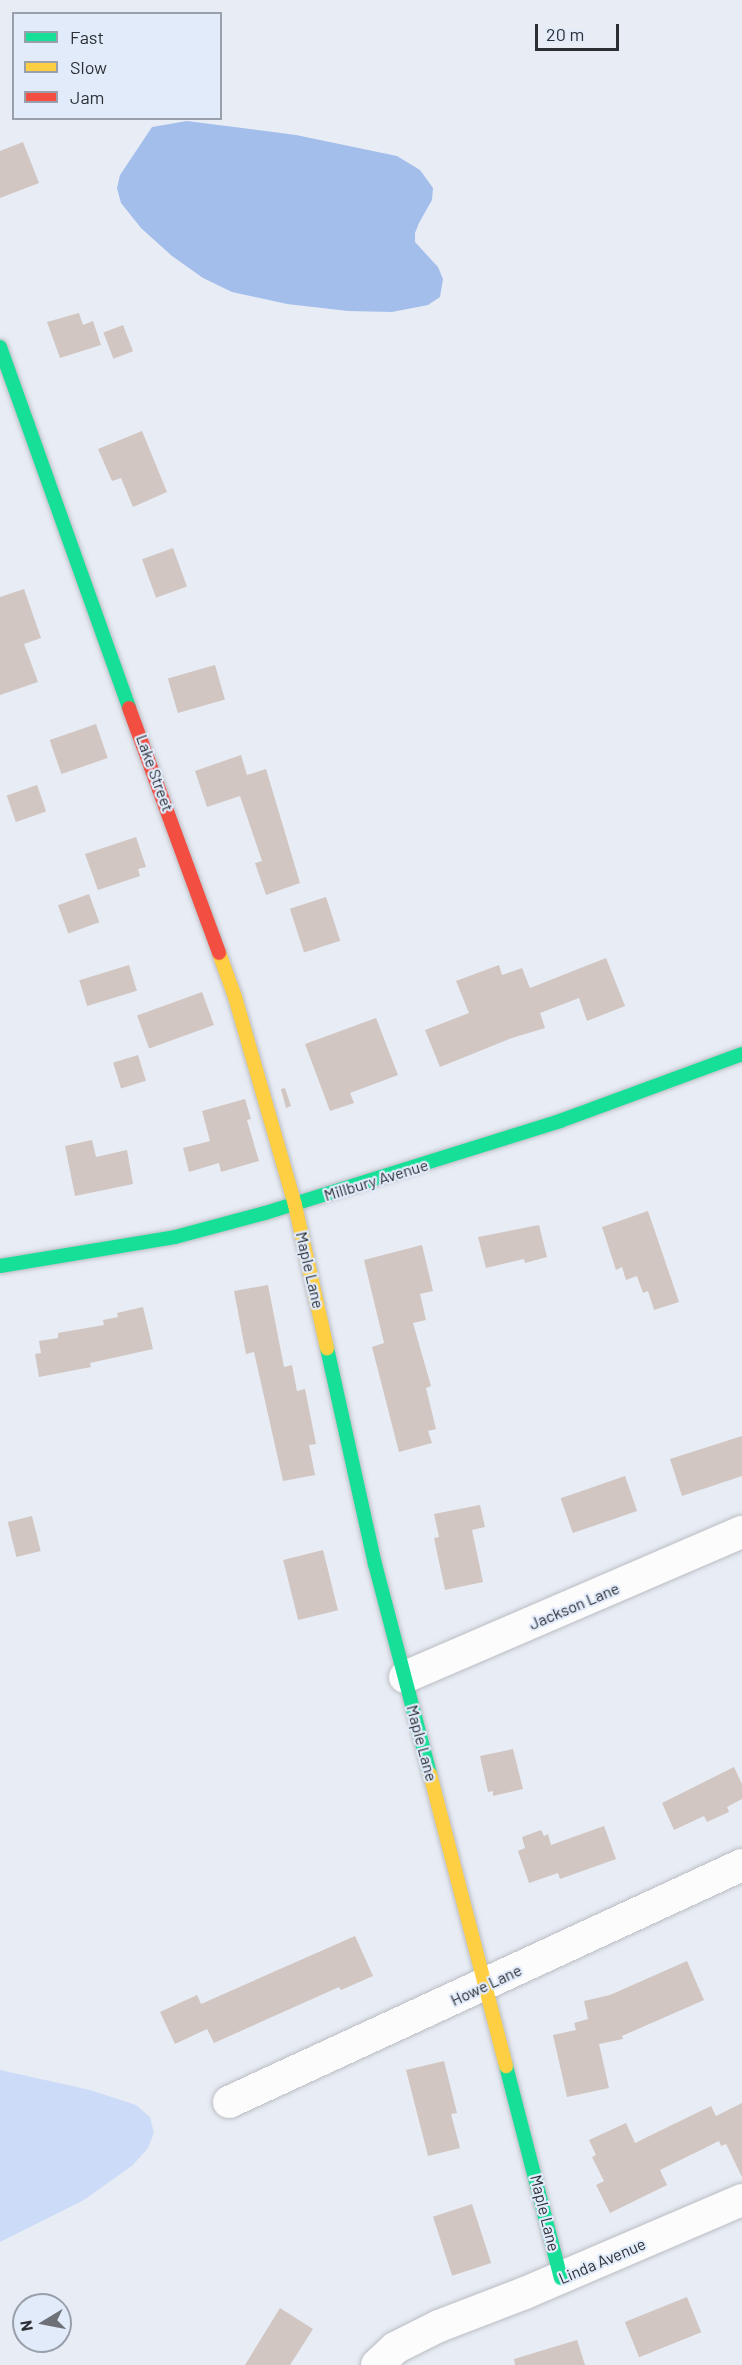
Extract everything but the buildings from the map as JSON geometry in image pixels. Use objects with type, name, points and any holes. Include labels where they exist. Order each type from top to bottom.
[{"type":"street","name":"Lake Street","points":[[0,347],[47,484],[83,575],[236,997],[295,1204]]},
{"type":"street","name":"Millbury Avenue","points":[[0,1266],[175,1237],[295,1204],[560,1121],[742,1054]]},
{"type":"street","name":"Maple Lane","points":[[295,1204],[375,1564],[561,2278]]},
{"type":"street","name":"Jackson Lane","points":[[405,1677],[742,1532]]},
{"type":"street","name":"Howe Lane","points":[[229,2102],[742,1865]]},
{"type":"street","name":"Linda Avenue","points":[[377,2365],[395,2348],[460,2318],[561,2278],[742,2200]]},
{"type":"shaded area","points":[[0,2070],[90,2090],[136,2105],[150,2117],[154,2133],[148,2148],[133,2165],[84,2200],[0,2242]]},
{"type":"water","points":[[187,121],[296,135],[397,156],[420,170],[433,188],[432,200],[415,233],[415,242],[438,267],[443,279],[440,297],[428,305],[392,312],[348,311],[287,304],[232,292],[203,278],[172,256],[141,228],[121,203],[117,188],[120,175],[152,127]]},
{"type":"traffic: fast","points":[[0,347],[129,708]]},
{"type":"traffic: fast","points":[[0,1266],[175,1237],[265,1213],[560,1121],[742,1054]]},
{"type":"traffic: fast","points":[[327,1348],[375,1564],[430,1774]]},
{"type":"traffic: fast","points":[[506,2066],[561,2278]]},
{"type":"traffic: slow","points":[[219,953],[235,997],[295,1205],[327,1348]]},
{"type":"traffic: slow","points":[[430,1774],[506,2066]]},
{"type":"traffic: jam","points":[[129,708],[219,953]]}]
